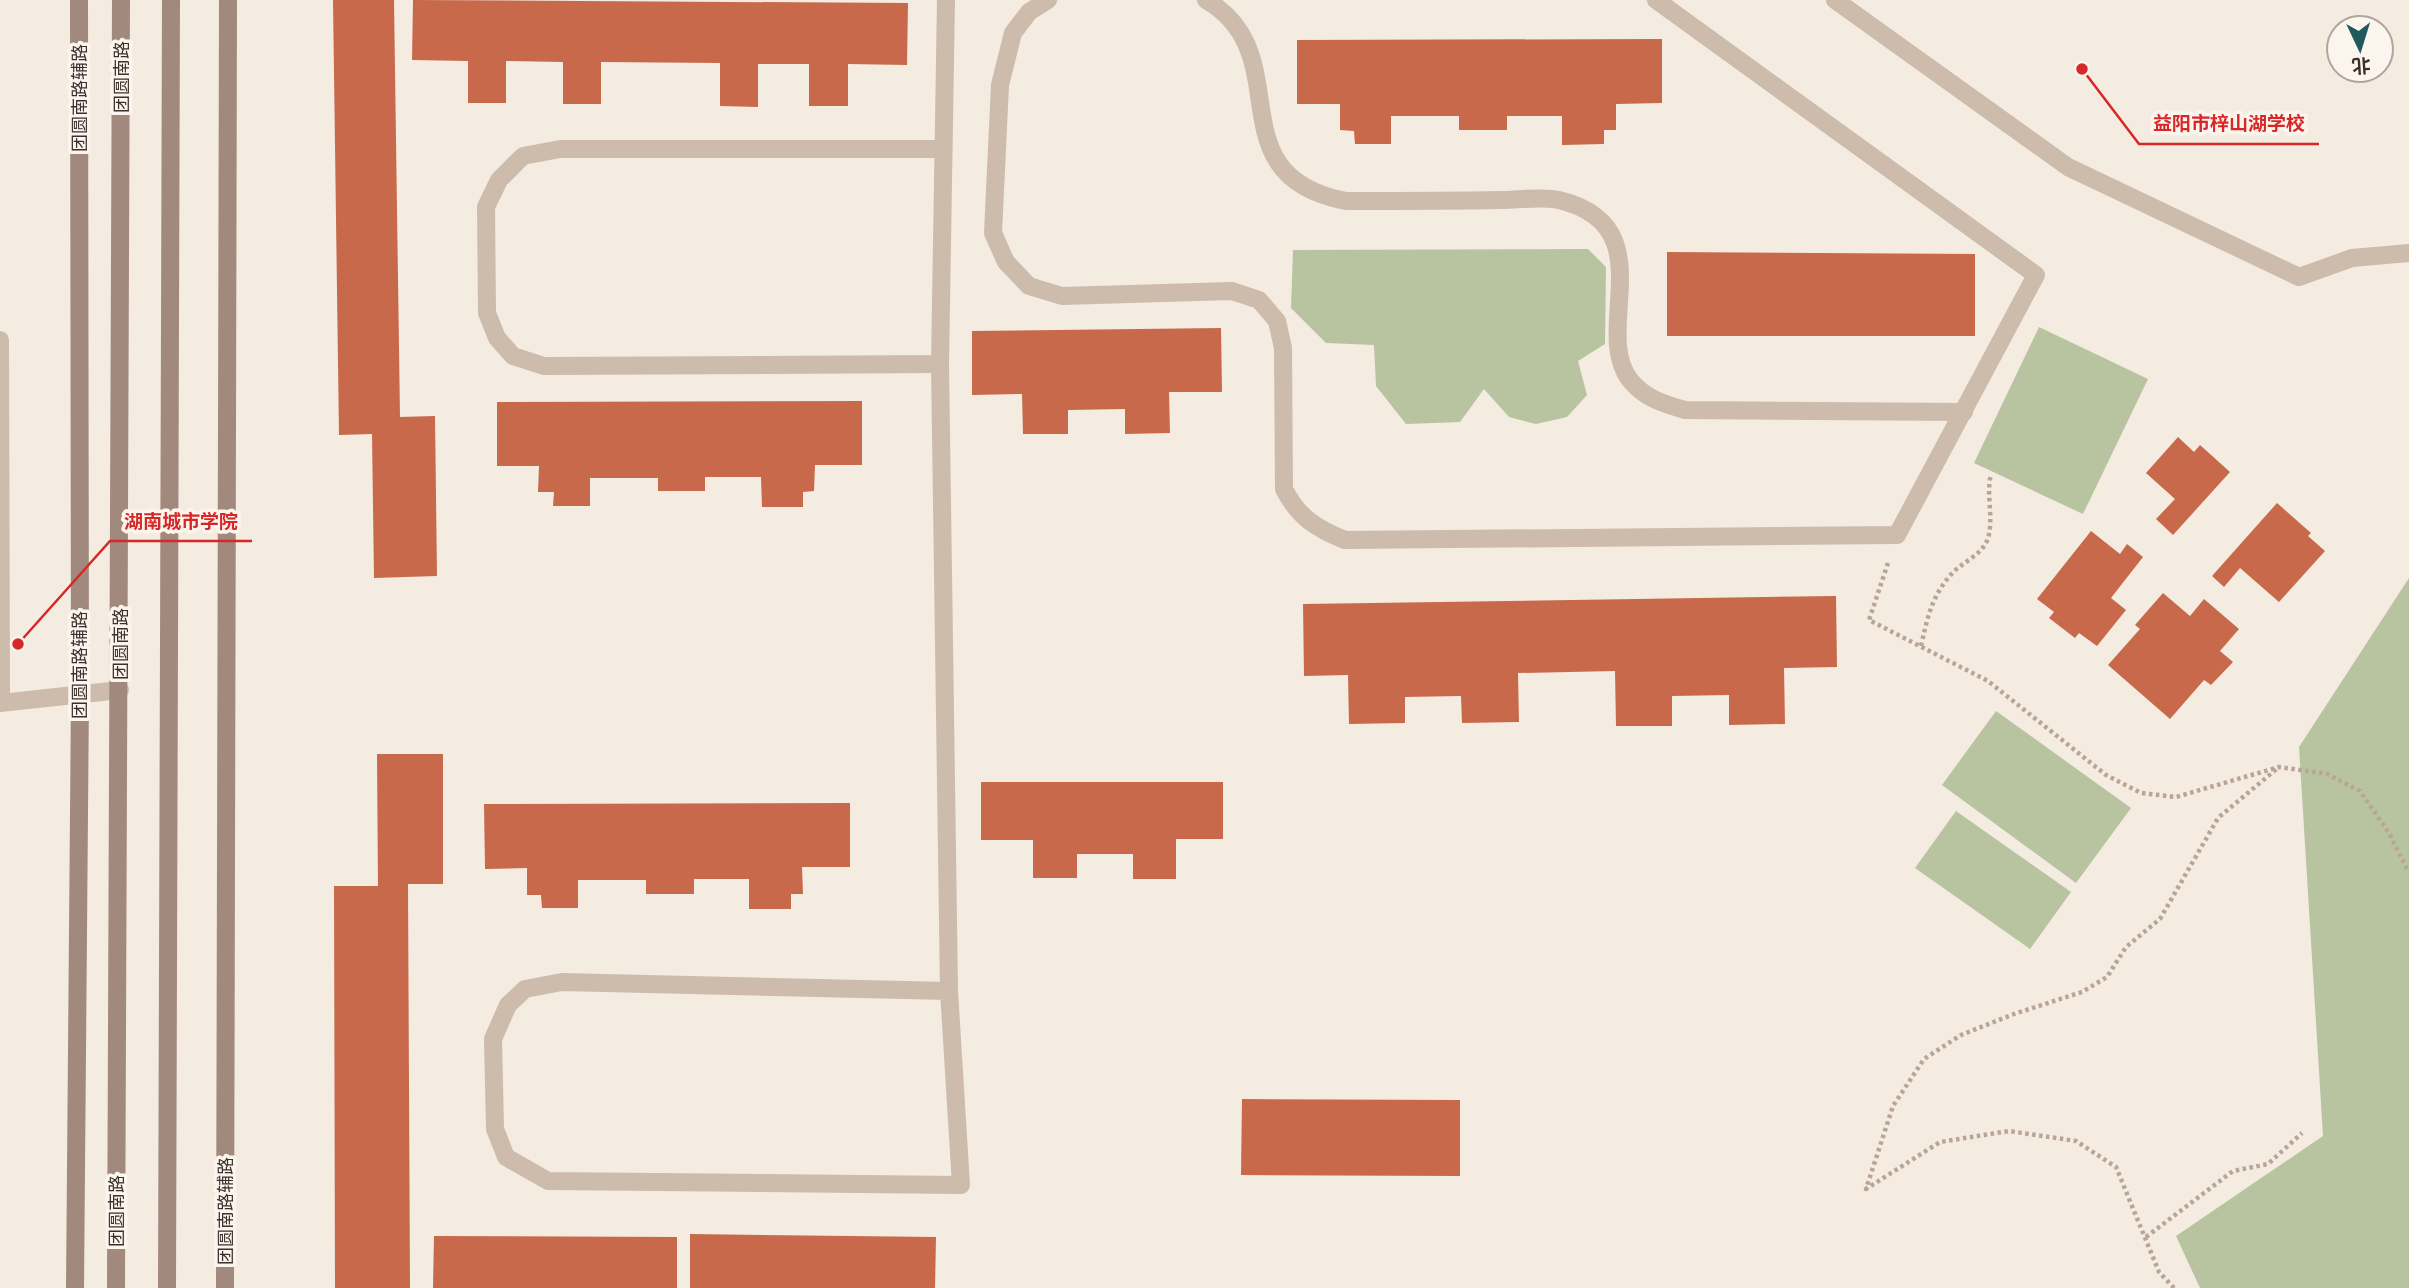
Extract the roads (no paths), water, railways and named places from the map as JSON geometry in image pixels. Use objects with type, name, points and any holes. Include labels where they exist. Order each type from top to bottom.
[{"type":"street","name":"团圆南路辅路","points":[[75,1288],[80,694],[79,0]]},
{"type":"street","name":"团圆南路","points":[[116,1288],[121,0]]},
{"type":"street","points":[[167,1288],[171,0]]},
{"type":"street","name":"团圆南路辅路","points":[[225,1288],[228,0]]},
{"type":"street","points":[[946,0],[940,364],[949,991],[961,1185],[548,1181],[506,1157],[495,1129],[493,1039],[508,1005],[525,989],[562,982],[949,991]]},
{"type":"street","points":[[1048,0],[1029,12],[1013,33],[1000,85],[993,233],[1006,262],[1029,286],[1062,296],[1232,291],[1259,300],[1277,321],[1283,348],[1284,489],[1294,509],[1318,529],[1345,540],[1897,536],[2036,275],[1656,0]]},
{"type":"street","points":[[1206,0],[1222,9],[1243,33],[1254,61],[1265,141],[1288,175],[1318,196],[1346,201],[1558,200],[1591,214],[1612,235],[1620,262],[1620,356],[1630,380],[1656,402],[1685,410],[1964,412]]},
{"type":"street","points":[[1835,0],[2068,167],[2299,277],[2352,258],[2409,253]]},
{"type":"street","points":[[940,364],[544,366],[513,356],[497,338],[487,313],[486,207],[499,180],[523,156],[560,149],[942,149]]},
{"type":"street","points":[[0,340],[1,703],[120,690]]},
{"type":"place","name":"益阳市梓山湖学校","points":[[2082,69]]},
{"type":"place","name":"湖南城市学院","points":[[18,644]]}]
